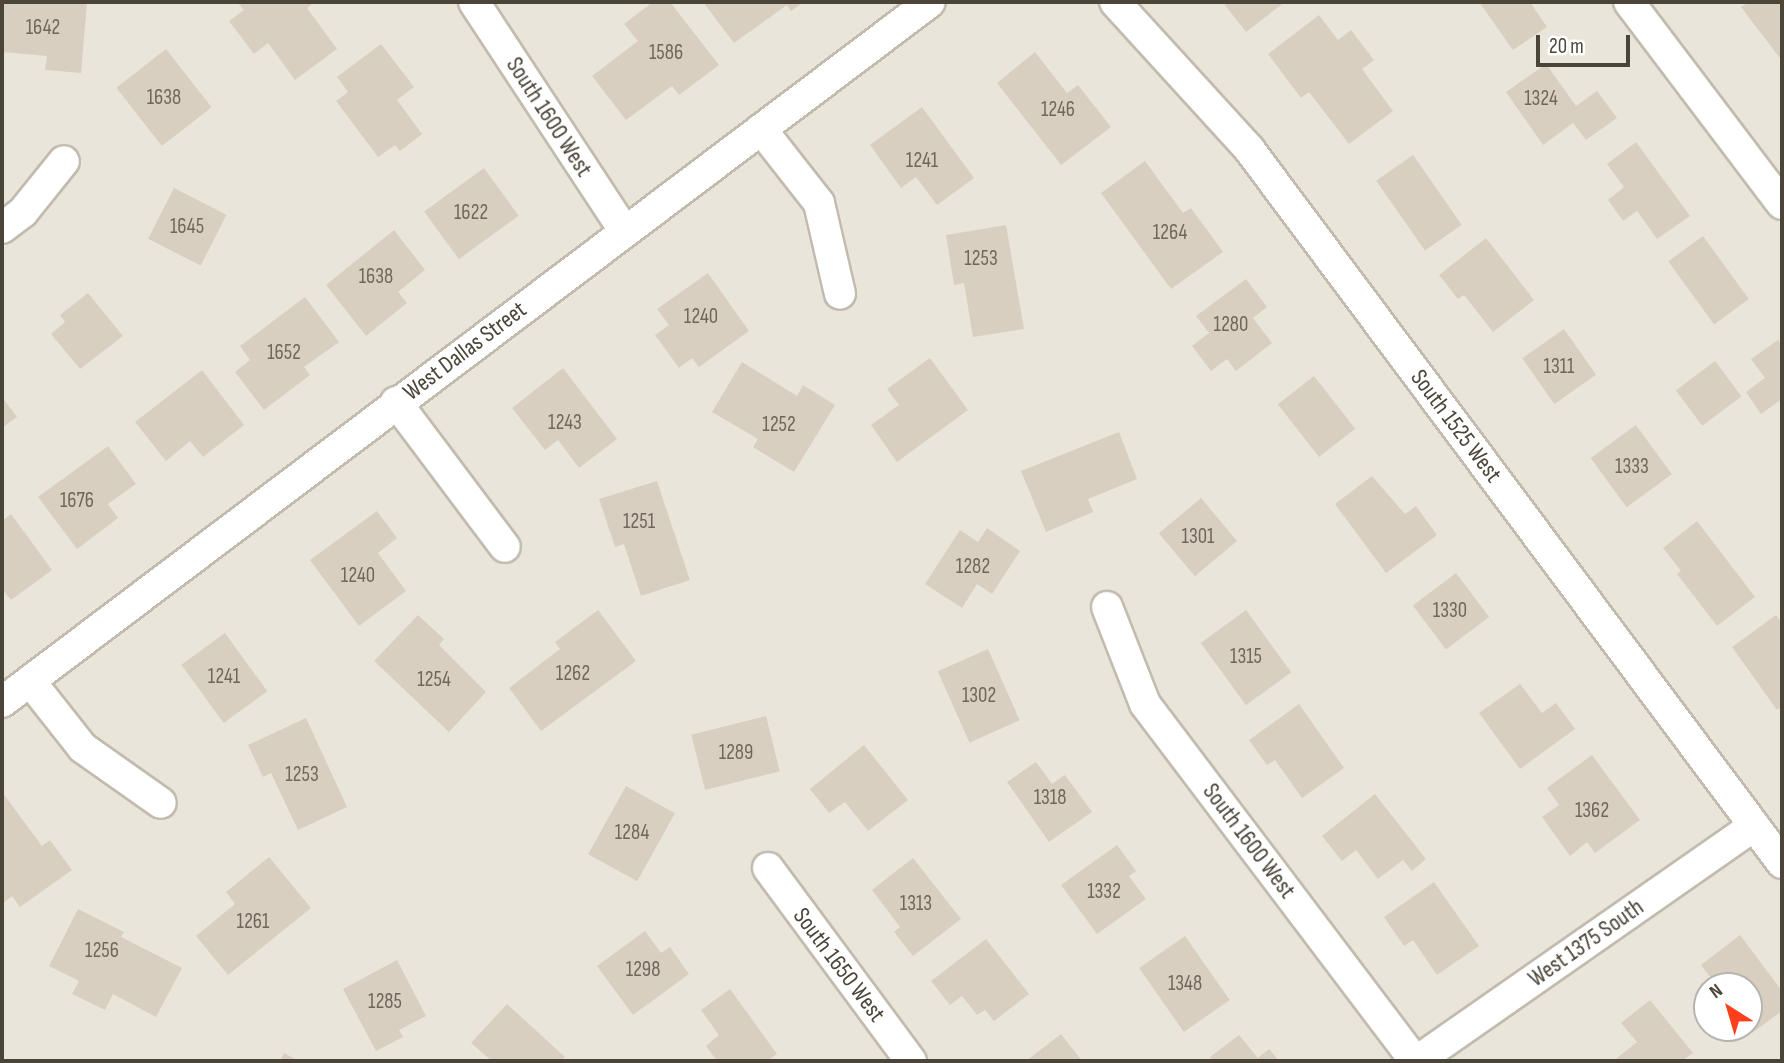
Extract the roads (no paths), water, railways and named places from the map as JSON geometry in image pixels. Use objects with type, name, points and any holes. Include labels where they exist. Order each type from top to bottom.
[{"type":"street","name":"South 1600 West","points":[[474,2],[625,232]]},
{"type":"street","name":"West Dallas Street","points":[[2,702],[396,402],[930,2]]},
{"type":"street","name":"South 1525 West","points":[[1115,2],[1249,149],[1782,863]]},
{"type":"street","points":[[1639,5],[1782,204]]},
{"type":"street","points":[[761,130],[819,203],[840,294]]},
{"type":"street","points":[[2,228],[23,212],[64,161]]},
{"type":"street","points":[[396,402],[505,547]]},
{"type":"street","name":"South 1600 West","points":[[1107,607],[1145,704],[1416,1061]]},
{"type":"street","points":[[30,681],[83,748],[161,803]]},
{"type":"street","name":"West 1375 South","points":[[1416,1061],[1754,825]]},
{"type":"street","name":"South 1650 West","points":[[768,868],[911,1061]]}]
